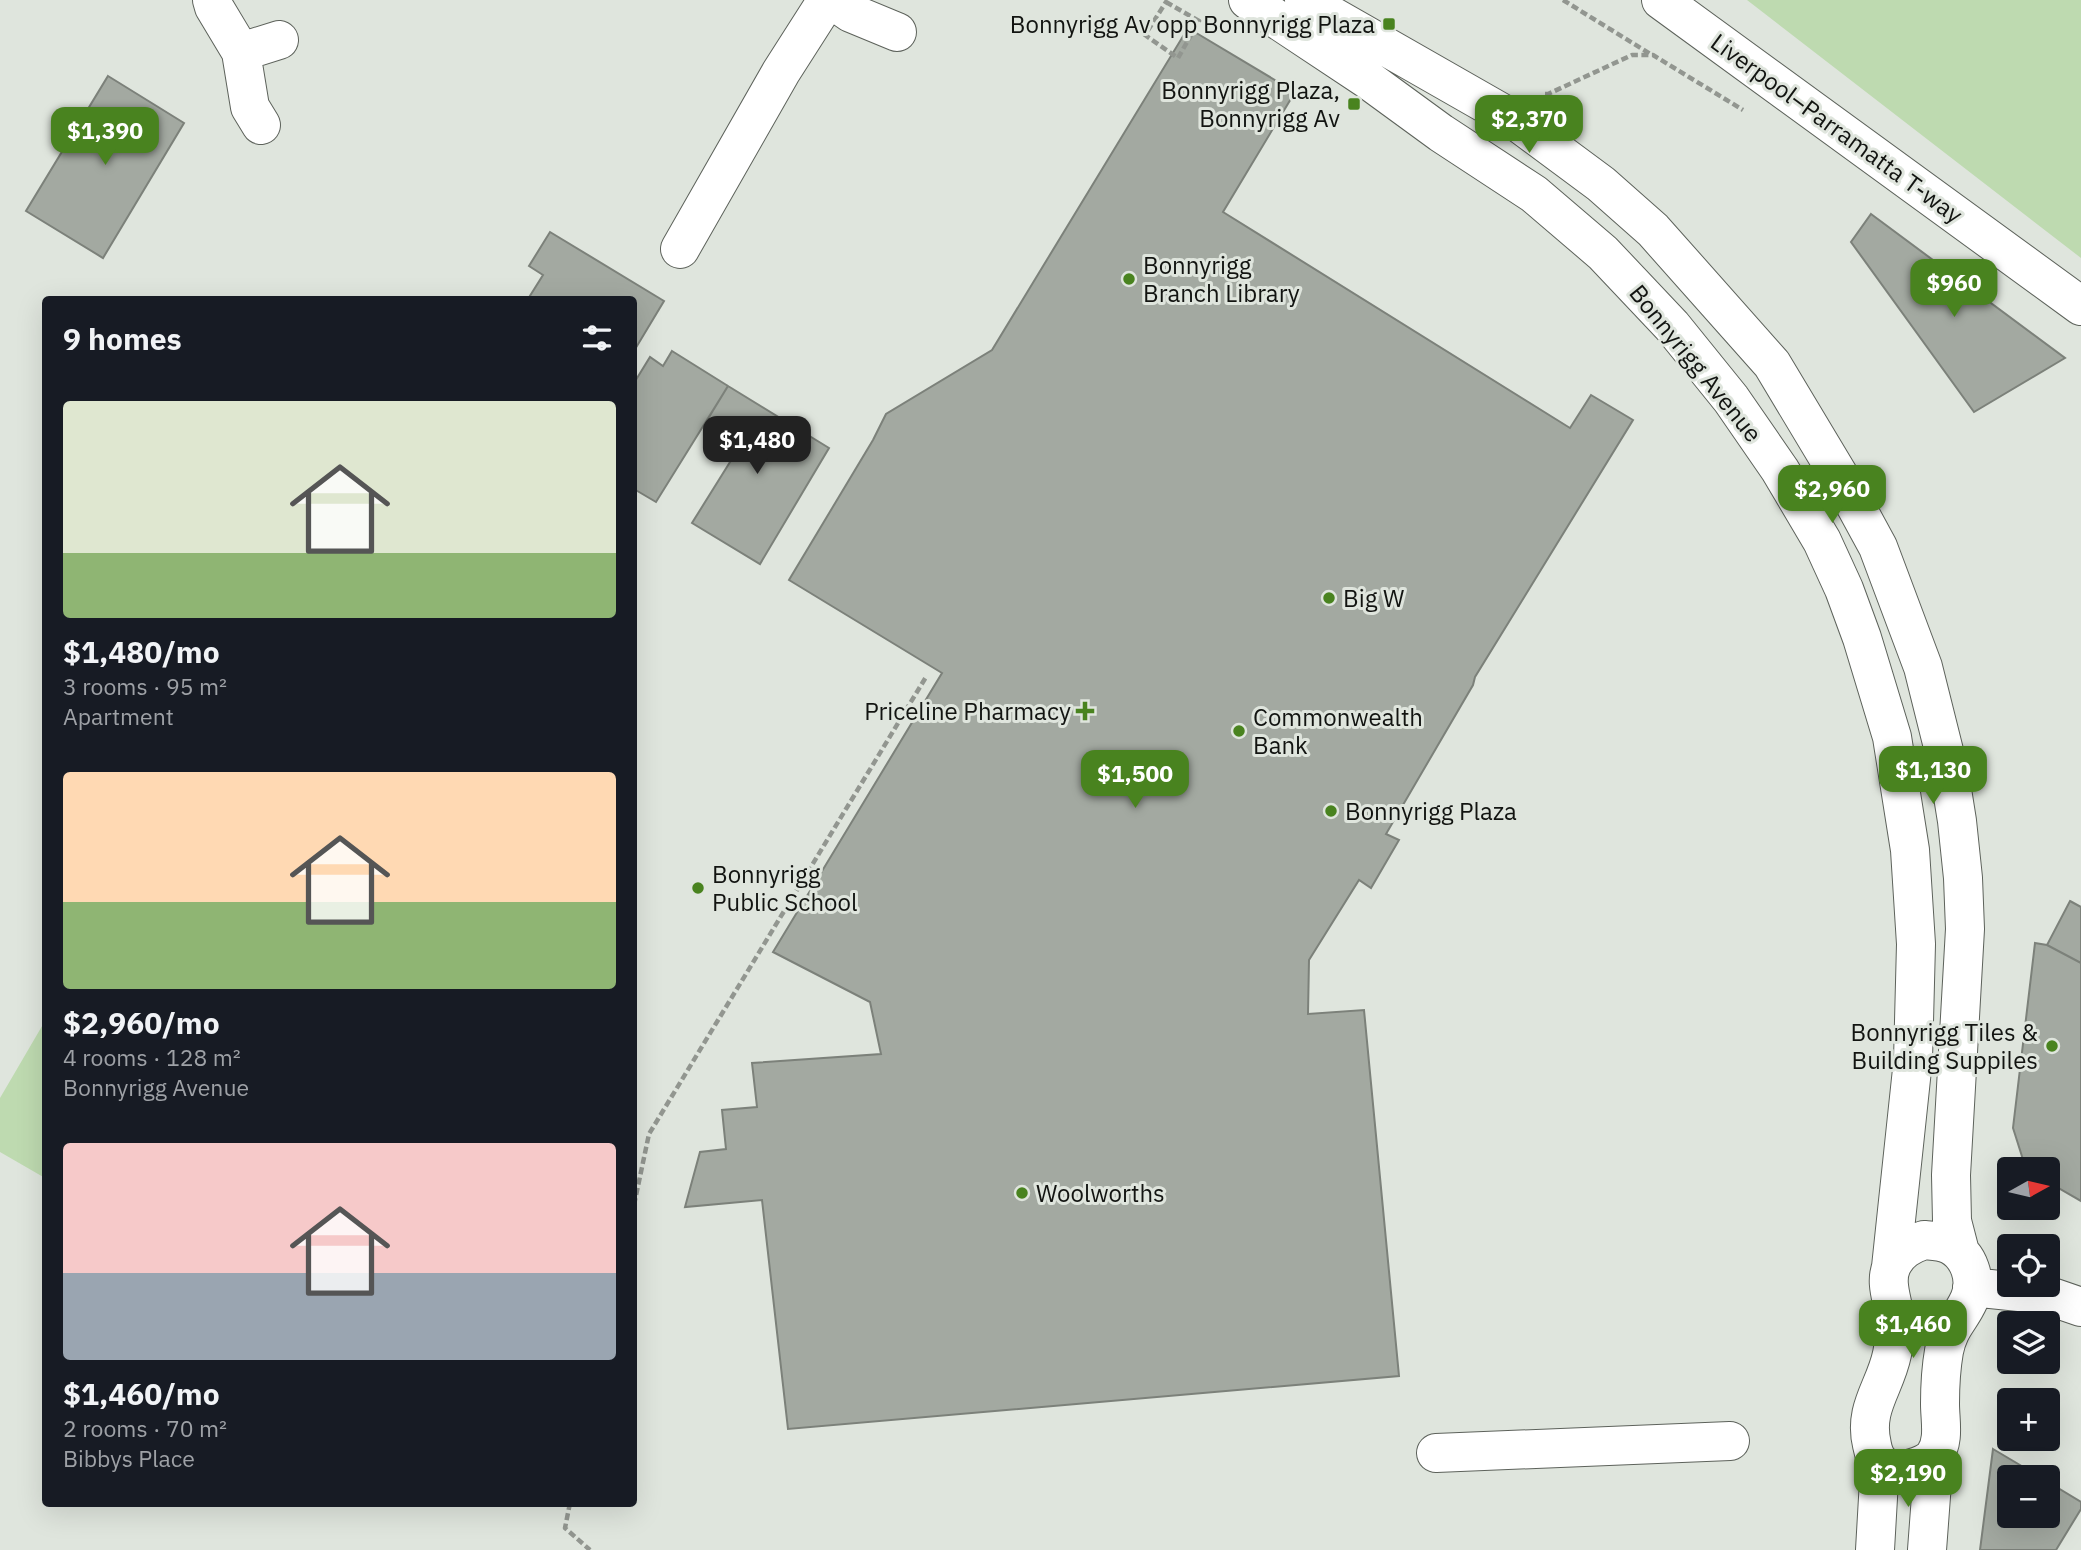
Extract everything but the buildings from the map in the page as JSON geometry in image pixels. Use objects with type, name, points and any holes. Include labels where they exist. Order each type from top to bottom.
[{"type":"street","points":[[212,0],[240,52],[250,107],[261,125]]},
{"type":"street","points":[[680,249],[781,72],[827,0]]},
{"type":"street","points":[[832,0],[851,13],[897,32]]},
{"type":"street","name":"Bonnyrigg Avenue","points":[[1248,0],[1534,194],[1603,253],[1672,326],[1731,399],[1780,470],[1822,541],[1844,589],[1892,737],[1910,849],[1916,944],[1913,1060],[1888,1281],[1894,1314],[1892,1355],[1869,1417],[1869,1435],[1880,1463]]},
{"type":"street","name":"Bonnyrigg Avenue","points":[[1304,0],[1516,121],[1601,184],[1653,230],[1772,364],[1878,547],[1923,667],[1949,771],[1957,821],[1965,929],[1951,1175],[1952,1221],[1966,1269]]},
{"type":"street","name":"Liverpool–Parramatta T-way","points":[[1661,0],[2081,306]]},
{"type":"street","points":[[240,52],[279,40]]},
{"type":"street","points":[[1891,1266],[1899,1254],[1910,1245],[1924,1240],[1949,1244],[1966,1269],[1970,1299],[1950,1330],[1944,1352],[1941,1439],[1934,1456],[1927,1550]]},
{"type":"street","points":[[1966,1269],[2081,1307]]},
{"type":"street","points":[[1436,1453],[1730,1441]]},
{"type":"street","points":[[1875,1550],[1880,1463],[1894,1469],[1909,1469],[1923,1465],[1934,1456]]},
{"type":"path","points":[[1563,0],[1746,112]]},
{"type":"path","points":[[1166,2],[1199,20],[1178,58],[1144,35],[1166,2]]},
{"type":"path","points":[[1539,94],[1548,94],[1632,55],[1653,55]]},
{"type":"path","points":[[637,1191],[649,1134],[926,677]]},
{"type":"path","points":[[569,1507],[565,1528],[590,1550]]},
{"type":"green space","points":[[1747,0],[2081,0],[2081,258]]},
{"type":"green space","points":[[42,1026],[42,1176],[0,1152],[0,1098]]},
{"type":"place","name":"Bonnyrigg Av opp Bonnyrigg Plaza","points":[[1389,24]]},
{"type":"place","name":"Bonnyrigg Plaza, Bonnyrigg Av","points":[[1354,104]]},
{"type":"place","name":"Bonnyrigg Branch Library","points":[[1129,279]]},
{"type":"place","name":"Big W","points":[[1329,598]]},
{"type":"place","name":"Priceline Pharmacy","points":[[1085,711]]},
{"type":"place","name":"Commonwealth Bank","points":[[1239,731]]},
{"type":"place","name":"Bonnyrigg Plaza","points":[[1331,811]]},
{"type":"place","name":"Bonnyrigg Public School","points":[[698,888]]},
{"type":"place","name":"Bonnyrigg Tiles & Building Suppiles","points":[[2052,1046]]},
{"type":"place","name":"Woolworths","points":[[1022,1193]]}]
